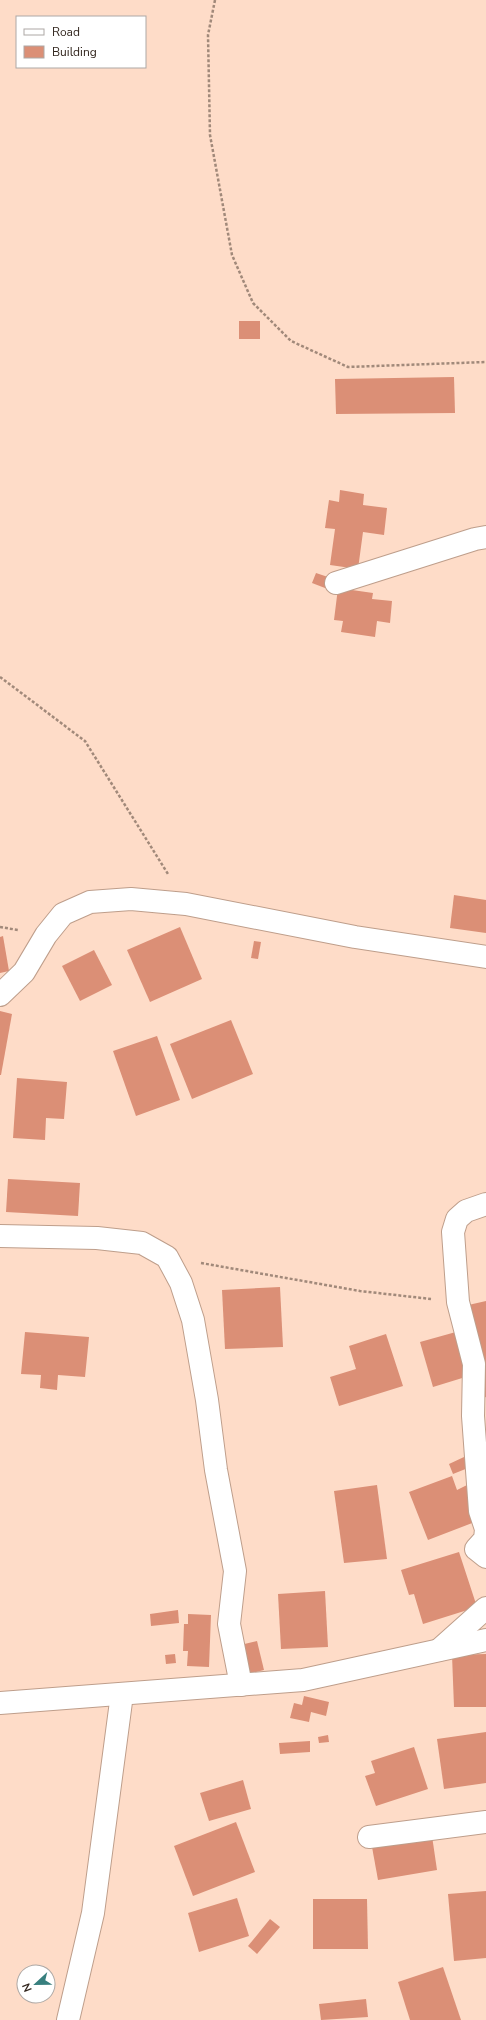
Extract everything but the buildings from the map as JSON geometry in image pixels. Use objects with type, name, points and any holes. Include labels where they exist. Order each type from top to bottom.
[{"type":"street","points":[[336,583],[475,538],[486,537]]},
{"type":"street","points":[[0,995],[24,972],[46,935],[63,914],[90,902],[131,899],[186,904],[355,937],[486,957]]},
{"type":"street","points":[[486,1204],[466,1211],[457,1219],[453,1232],[458,1302],[474,1364],[473,1416],[480,1511],[486,1529],[486,1539],[476,1550],[486,1557]]},
{"type":"street","points":[[0,1236],[97,1238],[142,1243],[167,1257],[182,1283],[193,1320],[208,1400],[216,1470],[235,1571],[229,1624],[241,1684]]},
{"type":"street","points":[[438,1651],[486,1608]]},
{"type":"street","points":[[0,1703],[303,1680],[486,1640]]},
{"type":"street","points":[[68,2020],[93,1913],[122,1694]]},
{"type":"street","points":[[368,1836],[486,1822]]},
{"type":"path","points":[[215,0],[208,35],[210,135],[232,255],[253,303],[291,341],[348,367],[486,362]]},
{"type":"path","points":[[0,677],[86,741],[186,904]]},
{"type":"path","points":[[167,1257],[360,1291],[458,1302]]}]
